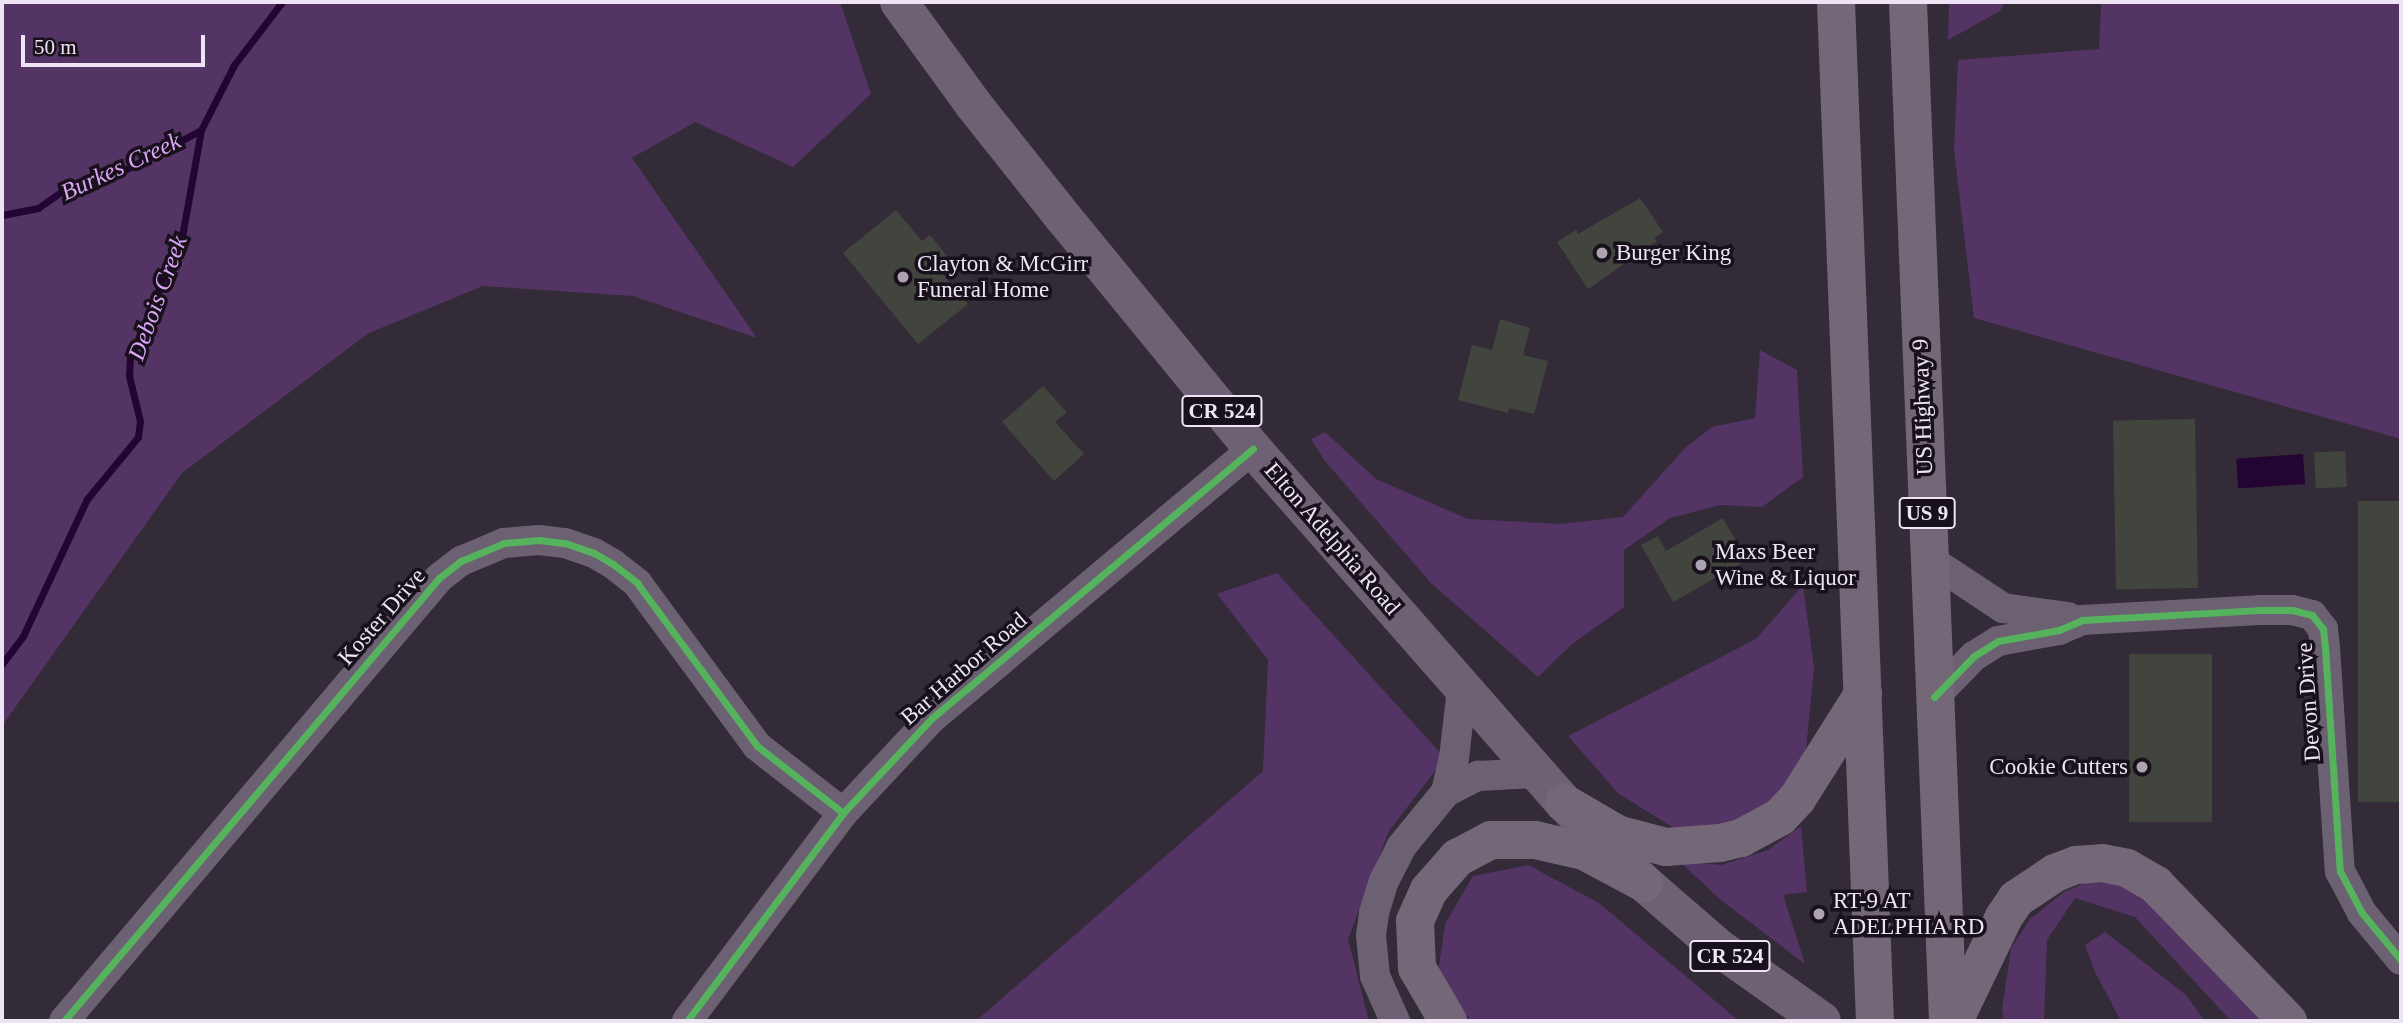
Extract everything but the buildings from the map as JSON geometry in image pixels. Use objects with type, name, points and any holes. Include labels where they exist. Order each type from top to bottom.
[{"type":"highway","points":[[1836,2],[1875,1021]]},
{"type":"highway","name":"US Highway 9","points":[[1908,2],[1948,1021]]},
{"type":"highway","points":[[1564,803],[1618,834],[1666,847],[1720,843],[1741,838],[1780,817],[1797,799],[1863,694]]},
{"type":"highway","points":[[1448,1021],[1417,968],[1415,921],[1429,890],[1457,858],[1491,840],[1535,840],[1584,851],[1644,883]]},
{"type":"highway","points":[[1954,1021],[2004,917],[2016,899],[2055,873],[2076,865],[2102,863],[2127,868],[2156,885],[2288,1021]]},
{"type":"main road","name":"Elton Adelphia Road","points":[[900,2],[1006,145],[1253,449],[1564,803],[1644,883],[1719,948],[1822,1021]]},
{"type":"street","name":"Bar Harbor Road","points":[[687,1021],[843,813],[932,718],[1253,449]]},
{"type":"street","name":"Koster Drive","points":[[64,1021],[439,578],[461,561],[504,543],[539,540],[565,543],[594,553],[637,583],[758,746],[777,764],[843,813]]},
{"type":"street","points":[[1929,559],[2003,608],[2023,612],[2054,612],[2081,620]]},
{"type":"street","name":"Devon Drive","points":[[2081,620],[2259,610],[2291,610],[2312,615],[2323,629],[2340,871],[2362,913],[2401,960]]},
{"type":"street","points":[[1934,697],[1974,656],[1998,641],[2059,630],[2081,620]]},
{"type":"street","points":[[1446,792],[1454,758],[1462,689]]},
{"type":"street","points":[[1395,1021],[1375,976],[1371,936],[1374,913],[1384,881],[1401,847],[1446,792],[1478,776],[1538,774]]},
{"type":"shaded area","points":[[2,2],[840,2],[871,94],[793,167],[695,122],[632,158],[757,338],[633,296],[483,286],[369,333],[182,473],[2,726]]},
{"type":"shaded area","points":[[1949,2],[2005,2],[2000,11],[1948,40]]},
{"type":"shaded area","points":[[2101,2],[2401,2],[2401,439],[1974,318],[1954,150],[1958,60],[2099,49]]},
{"type":"shaded area","points":[[1760,350],[1797,370],[1803,477],[1762,507],[1721,505],[1670,518],[1624,550],[1624,607],[1571,645],[1538,677],[1431,583],[1325,461],[1311,439],[1325,432],[1376,479],[1468,519],[1561,524],[1623,517],[1685,448],[1712,427],[1755,418]]},
{"type":"shaded area","points":[[2303,454],[2305,484],[2238,489],[2236,459]]},
{"type":"shaded area","points":[[1277,573],[1445,758],[1389,831],[1348,939],[1369,1021],[976,1021],[1263,771],[1268,660],[1217,594]]},
{"type":"shaded area","points":[[1803,585],[1814,668],[1806,749],[1773,808],[1724,831],[1674,828],[1619,794],[1568,736],[1756,639]]},
{"type":"shaded area","points":[[1801,826],[1807,892],[1783,895],[1805,964],[1722,901],[1679,861],[1721,865],[1768,850]]},
{"type":"shaded area","points":[[1528,865],[1599,903],[1739,1021],[1471,1021],[1437,980],[1445,924],[1473,876]]},
{"type":"shaded area","points":[[2085,883],[2115,883],[2146,895],[2267,1021],[2231,1021],[2135,917],[2075,898],[2047,940],[2044,1021],[2004,1021],[2002,1010],[2011,948],[2030,919],[2064,892]]},
{"type":"shaded area","points":[[2105,932],[2186,995],[2205,1021],[2121,1021],[2095,972],[2085,945]]},
{"type":"waterway","name":"Debois Creek","points":[[2,664],[23,636],[87,499],[138,437],[140,421],[129,376],[130,358],[183,231],[201,130],[234,65],[282,2]]},
{"type":"waterway","name":"Burkes Creek","points":[[2,215],[38,208],[70,186],[115,175],[201,130]]},
{"type":"cycle path","points":[[687,1021],[843,813],[932,718],[1253,449]]},
{"type":"cycle path","points":[[64,1021],[439,578],[461,561],[504,543],[539,540],[565,543],[594,553],[637,583],[757,746],[843,813]]},
{"type":"cycle path","points":[[1934,697],[1974,656],[1998,641],[2059,630],[2082,620],[2259,610],[2292,610],[2312,615],[2323,629],[2340,871],[2362,913],[2401,960]]},
{"type":"place","name":"Burger King","points":[[1602,253]]},
{"type":"place","name":"Clayton & McGirr Funeral Home","points":[[903,277]]},
{"type":"place","name":"Maxs Beer Wine & Liquor","points":[[1701,565]]},
{"type":"place","name":"Cookie Cutters","points":[[2142,767]]},
{"type":"place","name":"RT-9 AT ADELPHIA RD","points":[[1819,914]]}]
